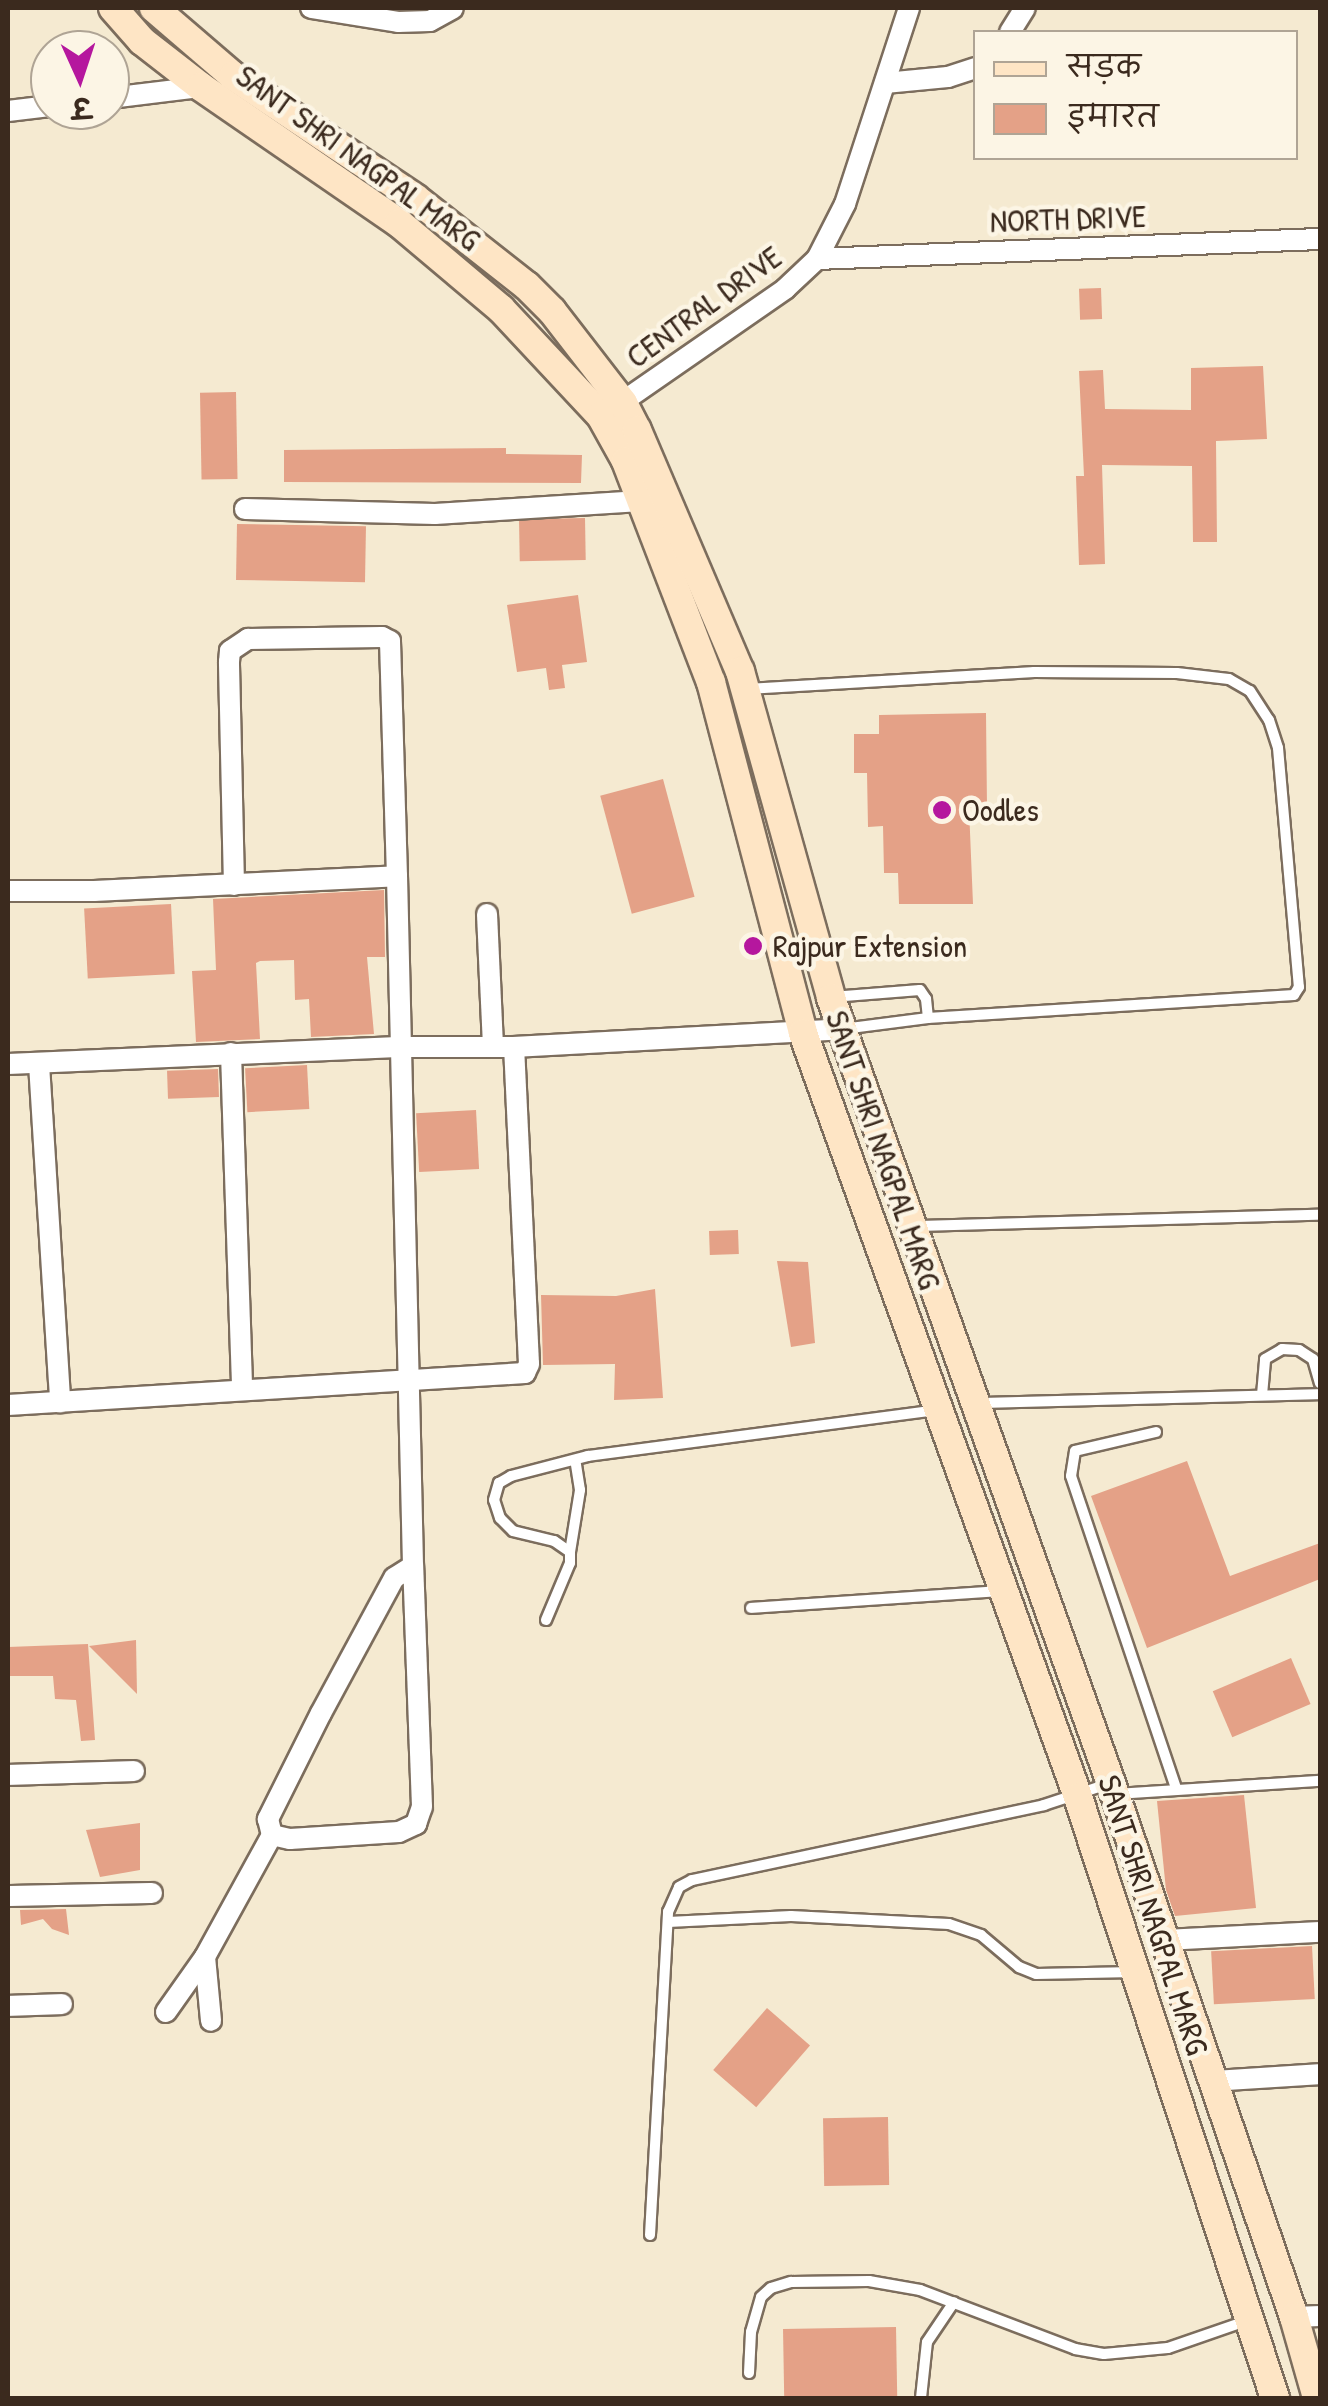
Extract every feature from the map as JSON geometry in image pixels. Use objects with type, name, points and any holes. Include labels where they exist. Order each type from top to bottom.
[{"type":"main road","name":"SANT SHRI NAGPAL MARG","points":[[113,8],[142,41],[200,87],[399,223],[612,410],[640,501],[711,682],[803,1033],[1078,1797],[1275,2398]]},
{"type":"main road","name":"SANT SHRI NAGPAL MARG","points":[[164,12],[233,76],[415,198],[527,286],[552,311],[673,511],[745,688],[831,998],[909,1226],[1113,1789],[1213,2081],[1307,2316],[1318,2398]]},
{"type":"main road","points":[[1108,1889],[1110,1878],[1119,1868],[1136,1870],[1143,1877]]},
{"type":"street","points":[[312,8],[398,22],[430,21],[453,8]]},
{"type":"street","name":"CENTRAL DRIVE","points":[[612,410],[785,290],[817,259],[844,204],[910,8]]},
{"type":"street","points":[[1011,30],[1024,8]]},
{"type":"street","points":[[142,41],[164,12]]},
{"type":"street","points":[[885,82],[948,77],[973,69]]},
{"type":"street","points":[[130,96],[200,87]]},
{"type":"street","name":"NORTH DRIVE","points":[[817,259],[1320,239]]},
{"type":"street","points":[[245,508],[434,514],[640,501]]},
{"type":"street","points":[[234,884],[230,651],[248,638],[382,636],[390,641],[398,1047],[411,1382],[412,1566],[422,1807],[416,1824],[400,1832],[290,1839],[272,1835]]},
{"type":"street","points":[[8,891],[397,876]]},
{"type":"street","points":[[8,1405],[411,1382],[520,1374],[528,1370],[503,1047],[487,914]]},
{"type":"street","points":[[8,1064],[398,1047],[503,1047],[842,1029]]},
{"type":"street","points":[[230,1053],[242,1390]]},
{"type":"street","points":[[39,1064],[60,1402]]},
{"type":"street","points":[[166,2012],[205,1957],[272,1835],[268,1819],[394,1578],[412,1566]]},
{"type":"street","points":[[8,1776],[134,1771]]},
{"type":"street","points":[[8,1896],[152,1893]]},
{"type":"street","points":[[1165,1940],[1320,1932]]},
{"type":"street","points":[[205,1957],[210,2022]]},
{"type":"street","points":[[8,2006],[62,2004]]},
{"type":"street","points":[[1213,2081],[1320,2074]]},
{"type":"lane","points":[[745,688],[1034,672],[1177,673],[1229,679],[1250,691],[1269,720],[1278,748],[1298,987],[1294,994],[928,1018],[842,1029]]},
{"type":"lane","points":[[831,998],[920,990],[926,999],[928,1018]]},
{"type":"lane","points":[[909,1226],[1320,1215]]},
{"type":"lane","points":[[1262,1395],[1266,1359],[1282,1349],[1299,1350],[1313,1359],[1320,1382]]},
{"type":"lane","points":[[974,1403],[1320,1394]]},
{"type":"lane","points":[[570,1552],[554,1541],[513,1531],[500,1518],[494,1500],[499,1483],[511,1476],[575,1460],[938,1410]]},
{"type":"lane","points":[[1156,1432],[1075,1451],[1071,1476],[1176,1788]]},
{"type":"lane","points":[[546,1620],[570,1562],[580,1490],[575,1460]]},
{"type":"lane","points":[[751,1608],[1004,1591]]},
{"type":"lane","points":[[650,2235],[668,1922],[671,1898],[692,1880],[1113,1789],[1320,1781]]},
{"type":"lane","points":[[668,1922],[790,1916],[949,1924],[981,1934],[1019,1967],[1036,1974],[1136,1972]]},
{"type":"lane","points":[[749,2373],[756,2308],[771,2288],[814,2280],[869,2281],[954,2302],[1075,2349],[1104,2354],[1168,2348],[1250,2319]]},
{"type":"lane","points":[[921,2398],[927,2342],[954,2302]]},
{"type":"building","points":[[1101,288],[1102,319],[1080,320],[1079,289]]},
{"type":"building","points":[[1263,366],[1267,439],[1216,441],[1217,542],[1193,542],[1192,466],[1102,465],[1105,564],[1079,565],[1076,476],[1084,476],[1079,371],[1103,370],[1105,409],[1191,410],[1191,368]]},
{"type":"building","points":[[236,392],[238,479],[202,480],[200,393]]},
{"type":"building","points":[[506,448],[506,454],[582,455],[581,483],[284,482],[284,450]]},
{"type":"building","points":[[585,518],[586,560],[520,561],[519,519]]},
{"type":"building","points":[[237,524],[366,526],[365,582],[236,580]]},
{"type":"building","points":[[578,595],[587,662],[562,665],[565,688],[549,690],[546,668],[517,672],[507,605]]},
{"type":"building","points":[[986,713],[987,808],[969,808],[973,904],[899,904],[898,873],[884,873],[883,826],[868,827],[867,773],[854,773],[854,734],[879,734],[879,715]]},
{"type":"building","points":[[663,779],[695,897],[632,914],[600,796]]},
{"type":"building","points":[[384,890],[385,957],[367,957],[374,1034],[311,1037],[309,999],[295,1000],[294,960],[260,961],[256,963],[260,1039],[196,1042],[192,971],[216,970],[213,899]]},
{"type":"building","points":[[171,904],[175,974],[88,978],[84,909]]},
{"type":"building","points":[[307,1065],[309,1109],[247,1112],[245,1068]]},
{"type":"building","points":[[218,1069],[219,1097],[168,1099],[167,1071]]},
{"type":"building","points":[[476,1110],[479,1169],[419,1172],[416,1113]]},
{"type":"building","points":[[738,1230],[739,1254],[710,1255],[709,1231]]},
{"type":"building","points":[[777,1261],[808,1262],[815,1343],[791,1347]]},
{"type":"building","points":[[655,1289],[663,1398],[614,1400],[615,1364],[543,1365],[541,1295],[616,1296]]},
{"type":"building","points":[[1187,1461],[1230,1576],[1320,1543],[1320,1579],[1147,1648],[1091,1496]]},
{"type":"building","points":[[136,1640],[137,1694],[89,1646]]},
{"type":"building","points":[[88,1644],[95,1740],[81,1741],[76,1700],[55,1699],[53,1676],[8,1676],[8,1647]]},
{"type":"building","points":[[1291,1658],[1311,1704],[1232,1737],[1213,1691]]},
{"type":"building","points":[[1244,1795],[1256,1908],[1175,1916],[1166,1890],[1157,1801]]},
{"type":"building","points":[[140,1823],[140,1870],[100,1877],[86,1830]]},
{"type":"building","points":[[66,1909],[69,1935],[52,1929],[43,1919],[21,1925],[20,1910]]},
{"type":"building","points":[[1312,1946],[1315,1999],[1214,2004],[1211,1951]]},
{"type":"building","points":[[767,2008],[810,2045],[756,2107],[713,2070]]},
{"type":"building","points":[[888,2117],[889,2185],[824,2186],[823,2118]]},
{"type":"building","points":[[896,2327],[897,2398],[784,2398],[783,2329]]},
{"type":"place","name":"Oodles","points":[[942,810]]},
{"type":"place","name":"Rajpur Extension","points":[[753,946]]}]
